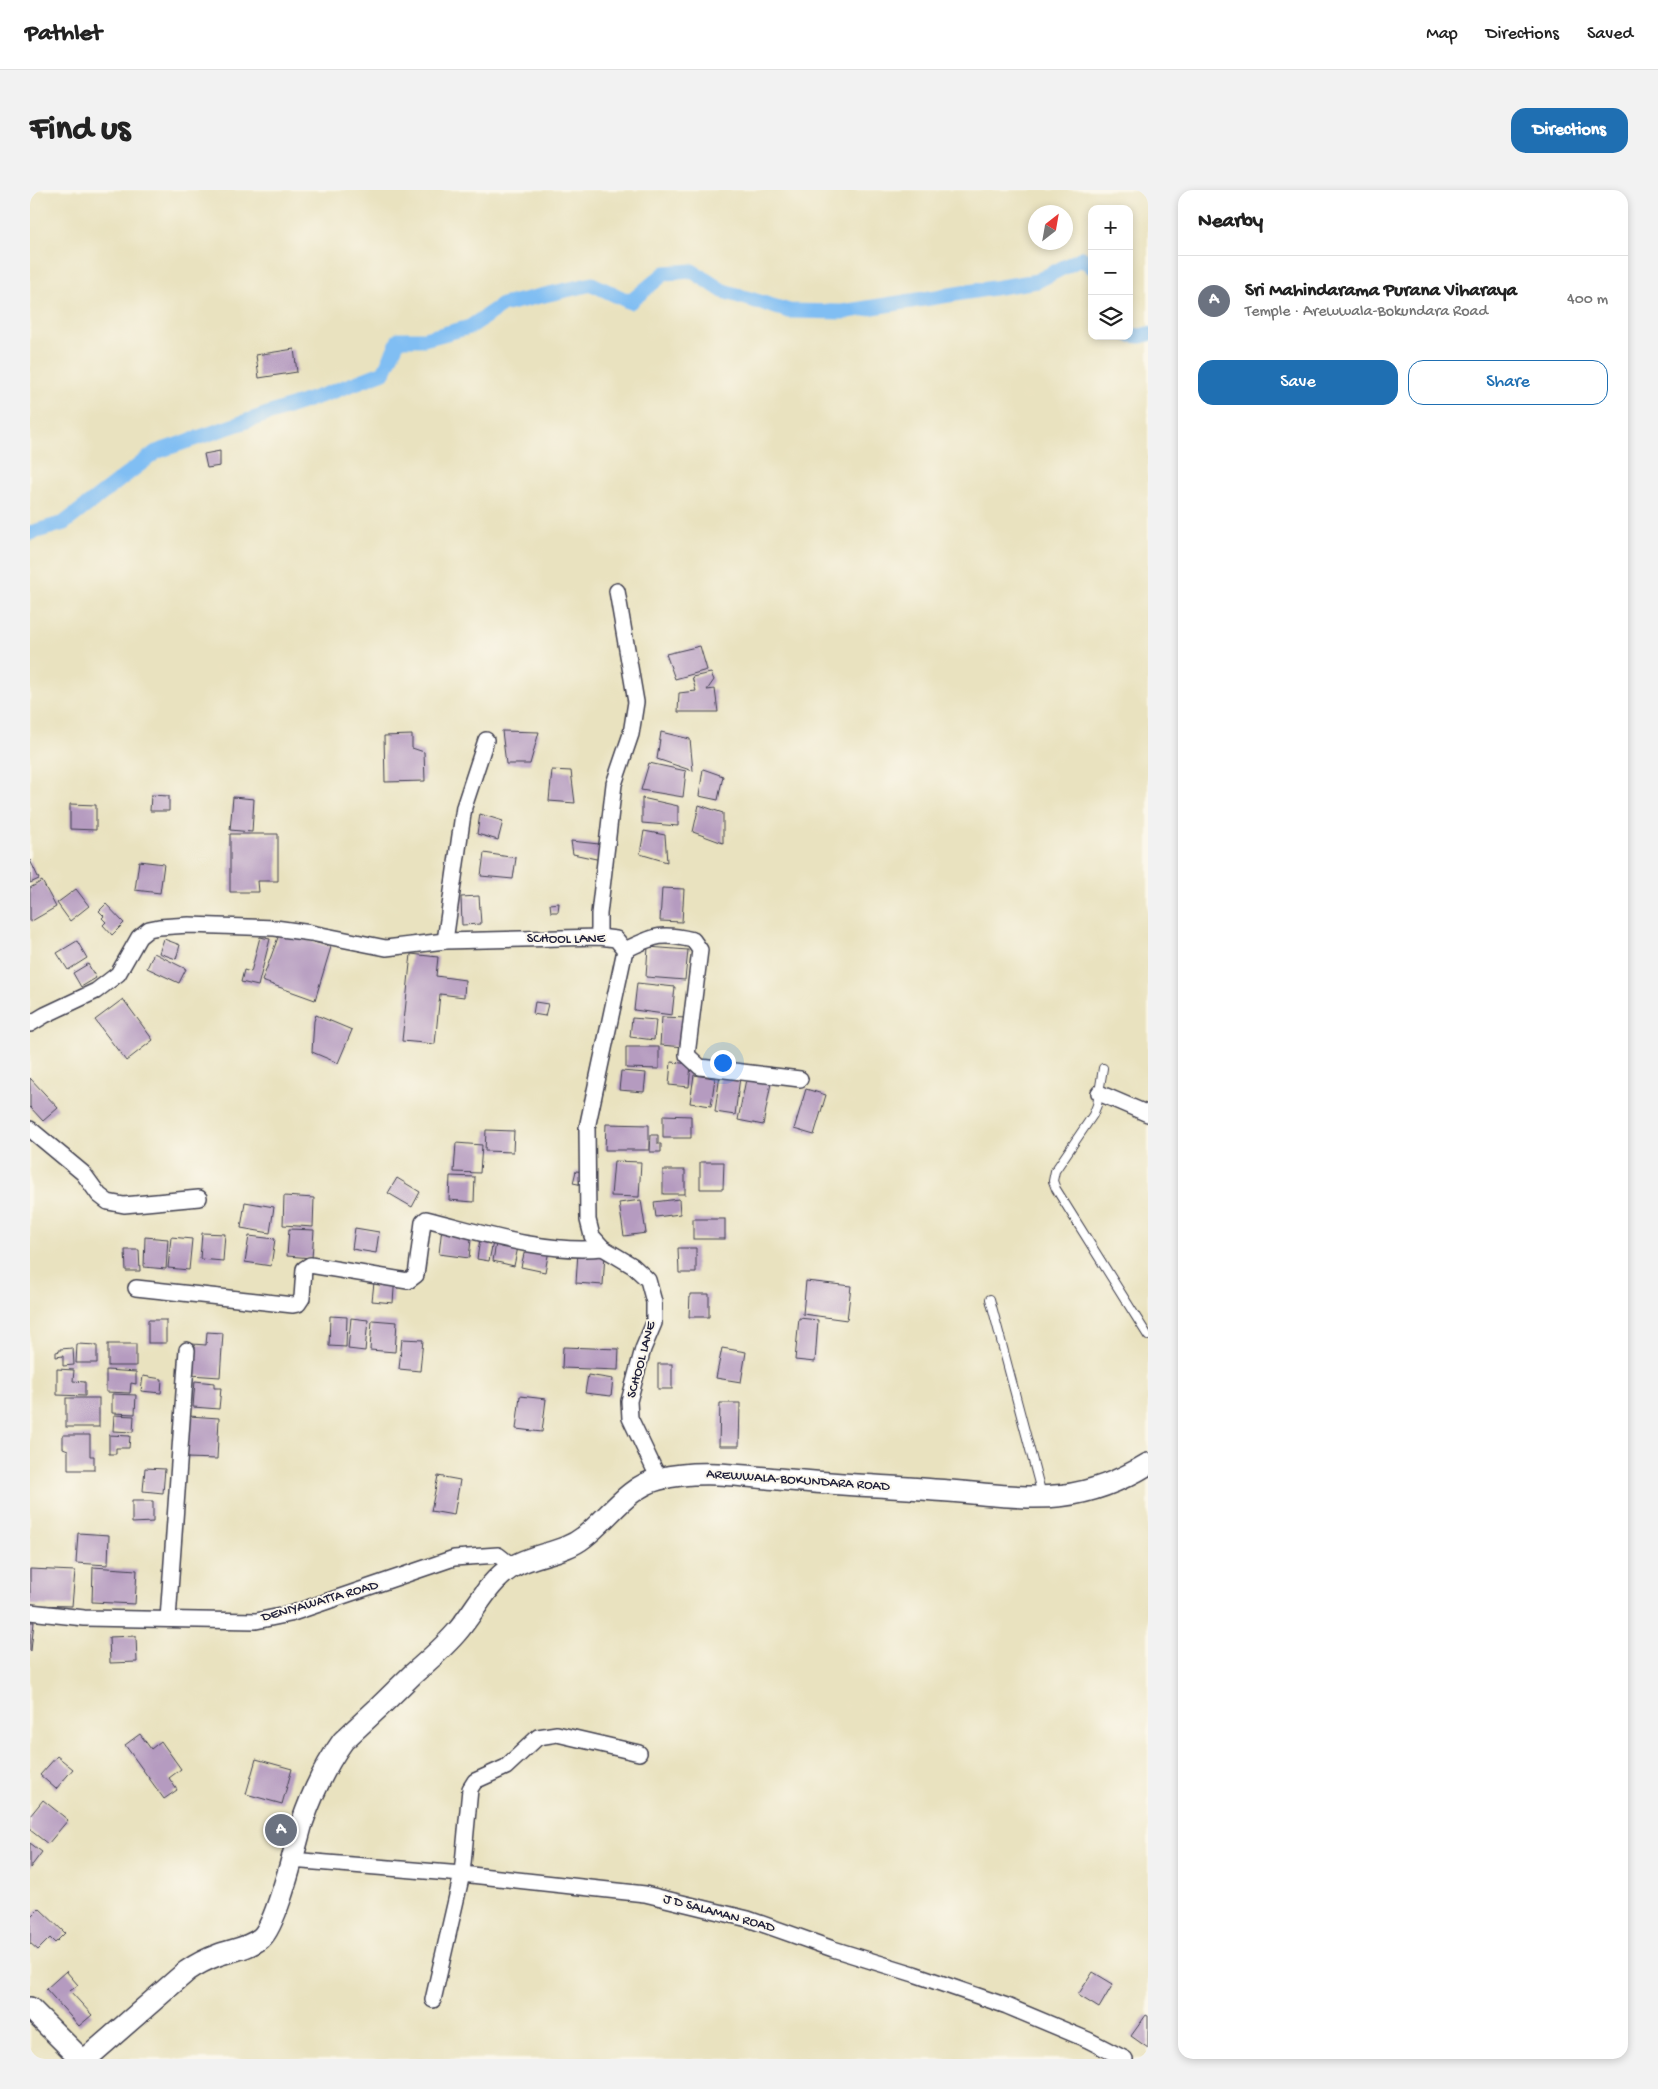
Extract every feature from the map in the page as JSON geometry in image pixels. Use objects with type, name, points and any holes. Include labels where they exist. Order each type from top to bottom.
[{"type":"street","points":[[599,937],[599,914],[614,784],[631,734],[636,702],[617,590]]},
{"type":"street","points":[[445,941],[464,807],[486,740]]},
{"type":"street","name":"SCHOOL LANE","points":[[30,1024],[103,985],[118,974],[139,937],[149,929],[159,927],[189,925],[275,928],[312,933],[386,948],[445,941],[599,937],[616,939],[625,950],[588,1128],[588,1220],[592,1236],[603,1248],[633,1266],[648,1280],[654,1302],[654,1323],[643,1349],[629,1400],[630,1418],[659,1479]]},
{"type":"street","points":[[625,950],[656,935],[677,936],[693,940],[700,950],[687,1055],[692,1062],[700,1067],[800,1079]]},
{"type":"street","points":[[1098,1093],[1148,1114]]},
{"type":"street","points":[[30,1129],[83,1173],[99,1195],[108,1202],[124,1205],[199,1198]]},
{"type":"street","points":[[136,1288],[292,1305],[298,1304],[302,1298],[304,1269],[310,1265],[408,1281],[416,1275],[423,1222],[426,1219],[555,1248],[583,1250],[603,1248]]},
{"type":"street","points":[[168,1619],[187,1350]]},
{"type":"street","name":"AREWWALA-BOKUNDARA ROAD","points":[[86,2059],[187,1971],[201,1962],[246,1947],[261,1938],[268,1929],[276,1909],[315,1791],[332,1756],[343,1741],[456,1633],[494,1582],[512,1566],[566,1548],[583,1538],[640,1487],[659,1479],[690,1474],[720,1474],[844,1485],[937,1490],[1002,1497],[1043,1498],[1094,1490],[1134,1473],[1148,1464]]},
{"type":"street","name":"DENIYAWATTA ROAD","points":[[30,1612],[84,1618],[256,1621],[290,1614],[454,1558],[498,1555],[512,1566]]},
{"type":"street","points":[[433,2000],[462,1874],[470,1789],[475,1780],[506,1767],[538,1737],[557,1734],[639,1753]]},
{"type":"street","name":"J D SALAMAN ROAD","points":[[291,1860],[462,1874],[645,1894],[748,1919],[833,1949],[914,1974],[1007,2006],[1088,2040],[1125,2059]]},
{"type":"street","points":[[30,2008],[81,2059]]},
{"type":"lane","points":[[1103,1068],[1097,1104],[1093,1115],[1055,1171],[1053,1181],[1056,1189],[1148,1336]]},
{"type":"lane","points":[[990,1299],[1043,1498]]},
{"type":"building","points":[[294,349],[297,372],[259,378],[256,355]]},
{"type":"building","points":[[220,451],[220,466],[207,468],[204,454]]},
{"type":"building","points":[[700,646],[707,670],[675,679],[666,654]]},
{"type":"building","points":[[711,673],[714,680],[707,690],[715,689],[718,712],[678,712],[679,693],[696,691],[692,677]]},
{"type":"building","points":[[502,731],[539,732],[530,764],[506,764]]},
{"type":"building","points":[[661,732],[690,739],[693,771],[657,759]]},
{"type":"building","points":[[412,735],[412,748],[424,752],[425,781],[385,782],[384,736]]},
{"type":"building","points":[[649,763],[686,771],[683,797],[641,790]]},
{"type":"building","points":[[703,769],[723,776],[718,800],[699,796]]},
{"type":"building","points":[[552,770],[571,771],[575,803],[549,801]]},
{"type":"building","points":[[151,795],[169,796],[169,811],[150,811]]},
{"type":"building","points":[[233,797],[254,799],[252,832],[230,830]]},
{"type":"building","points":[[642,798],[678,806],[678,826],[642,823]]},
{"type":"building","points":[[70,804],[96,805],[96,830],[70,829]]},
{"type":"building","points":[[699,805],[723,813],[723,843],[693,832]]},
{"type":"building","points":[[480,814],[503,821],[498,840],[477,834]]},
{"type":"building","points":[[644,831],[665,835],[667,862],[640,854]]},
{"type":"building","points":[[230,834],[278,834],[278,881],[258,881],[259,892],[230,892]]},
{"type":"building","points":[[571,841],[599,844],[601,860],[573,854]]},
{"type":"building","points":[[484,853],[516,858],[513,879],[481,876]]},
{"type":"building","points":[[30,860],[39,879],[30,883]]},
{"type":"building","points":[[139,861],[164,864],[160,893],[135,890]]},
{"type":"building","points":[[42,881],[56,907],[30,922],[30,888]]},
{"type":"building","points":[[662,888],[684,889],[682,922],[660,921]]},
{"type":"building","points":[[76,889],[89,906],[70,921],[57,903]]},
{"type":"building","points":[[479,896],[481,924],[462,925],[461,897]]},
{"type":"building","points":[[559,903],[558,912],[551,912],[550,904]]},
{"type":"building","points":[[106,904],[124,923],[112,935],[103,925],[106,922],[102,918],[104,916],[99,911]]},
{"type":"building","points":[[280,932],[331,947],[315,1000],[262,981]]},
{"type":"building","points":[[260,937],[270,939],[258,986],[241,982],[244,970],[251,972]]},
{"type":"building","points":[[164,939],[180,945],[176,959],[159,953]]},
{"type":"building","points":[[77,941],[87,958],[68,970],[57,953]]},
{"type":"building","points":[[648,947],[688,950],[685,980],[646,977]]},
{"type":"building","points":[[154,953],[186,969],[179,983],[147,968]]},
{"type":"building","points":[[411,954],[438,957],[436,976],[465,980],[464,997],[440,994],[435,1044],[402,1041]]},
{"type":"building","points":[[88,964],[96,978],[81,987],[73,973]]},
{"type":"building","points":[[637,983],[675,987],[672,1015],[634,1010]]},
{"type":"building","points":[[123,999],[153,1040],[126,1061],[95,1020]]},
{"type":"building","points":[[535,1002],[548,1004],[545,1016],[533,1014]]},
{"type":"building","points":[[316,1015],[352,1030],[338,1063],[312,1052]]},
{"type":"building","points":[[662,1017],[687,1018],[685,1047],[660,1045]]},
{"type":"building","points":[[632,1018],[656,1020],[654,1040],[630,1037]]},
{"type":"building","points":[[626,1047],[659,1047],[659,1069],[626,1068]]},
{"type":"building","points":[[671,1062],[691,1064],[689,1087],[669,1085]]},
{"type":"building","points":[[621,1071],[646,1073],[644,1092],[619,1090]]},
{"type":"building","points":[[720,1074],[740,1077],[735,1115],[715,1112]]},
{"type":"building","points":[[747,1074],[772,1078],[763,1125],[738,1120]]},
{"type":"building","points":[[694,1075],[715,1078],[711,1106],[690,1103]]},
{"type":"building","points":[[30,1078],[58,1108],[43,1121],[30,1107]]},
{"type":"building","points":[[806,1089],[826,1095],[814,1135],[794,1129]]},
{"type":"building","points":[[663,1115],[691,1116],[691,1138],[663,1138]]},
{"type":"building","points":[[606,1124],[649,1125],[649,1150],[605,1150]]},
{"type":"building","points":[[486,1130],[514,1131],[513,1152],[485,1151]]},
{"type":"building","points":[[651,1135],[658,1135],[658,1144],[661,1144],[661,1152],[650,1152]]},
{"type":"building","points":[[456,1143],[482,1145],[480,1173],[454,1172]]},
{"type":"building","points":[[614,1161],[641,1162],[639,1197],[611,1196]]},
{"type":"building","points":[[700,1162],[724,1162],[723,1189],[700,1189]]},
{"type":"building","points":[[663,1170],[685,1170],[685,1194],[663,1194]]},
{"type":"building","points":[[576,1171],[585,1172],[583,1185],[573,1183]]},
{"type":"building","points":[[450,1176],[475,1177],[474,1202],[449,1200]]},
{"type":"building","points":[[397,1178],[420,1192],[412,1207],[388,1193]]},
{"type":"building","points":[[284,1196],[314,1198],[313,1227],[283,1225]]},
{"type":"building","points":[[679,1199],[680,1214],[656,1217],[654,1202]]},
{"type":"building","points":[[641,1200],[646,1233],[624,1236],[619,1203]]},
{"type":"building","points":[[245,1202],[274,1207],[270,1233],[241,1228]]},
{"type":"building","points":[[693,1219],[725,1219],[725,1239],[693,1239]]},
{"type":"building","points":[[442,1227],[472,1230],[469,1258],[439,1254]]},
{"type":"building","points":[[355,1228],[379,1232],[376,1253],[352,1249]]},
{"type":"building","points":[[289,1229],[314,1230],[312,1258],[287,1256]]},
{"type":"building","points":[[202,1233],[225,1234],[223,1261],[200,1259]]},
{"type":"building","points":[[249,1236],[275,1239],[271,1266],[245,1262]]},
{"type":"building","points":[[145,1237],[168,1239],[166,1269],[144,1267]]},
{"type":"building","points":[[171,1237],[192,1239],[189,1270],[168,1268]]},
{"type":"building","points":[[480,1239],[493,1242],[489,1261],[477,1259]]},
{"type":"building","points":[[496,1243],[518,1247],[514,1266],[493,1261]]},
{"type":"building","points":[[526,1245],[549,1250],[545,1272],[521,1267]]},
{"type":"building","points":[[678,1248],[696,1248],[696,1273],[679,1273]]},
{"type":"building","points":[[125,1250],[139,1250],[140,1271],[126,1271]]},
{"type":"building","points":[[578,1252],[605,1254],[603,1285],[576,1283]]},
{"type":"building","points":[[375,1273],[395,1275],[393,1303],[372,1301]]},
{"type":"building","points":[[806,1281],[851,1286],[847,1320],[803,1314]]},
{"type":"building","points":[[690,1294],[709,1294],[709,1317],[689,1317]]},
{"type":"building","points":[[330,1316],[347,1317],[346,1347],[329,1346]]},
{"type":"building","points":[[351,1318],[368,1320],[365,1351],[348,1349]]},
{"type":"building","points":[[799,1318],[818,1320],[815,1362],[795,1360]]},
{"type":"building","points":[[148,1320],[166,1320],[166,1343],[148,1343]]},
{"type":"building","points":[[372,1320],[397,1322],[395,1352],[370,1350]]},
{"type":"building","points":[[207,1332],[223,1333],[220,1377],[190,1375],[192,1344],[206,1345]]},
{"type":"building","points":[[402,1339],[423,1340],[420,1371],[399,1369]]},
{"type":"building","points":[[77,1344],[97,1345],[97,1363],[76,1363]]},
{"type":"building","points":[[108,1344],[136,1344],[136,1366],[108,1366]]},
{"type":"building","points":[[563,1347],[619,1349],[618,1370],[562,1368]]},
{"type":"building","points":[[73,1348],[74,1365],[63,1366],[63,1356],[56,1357],[56,1352],[60,1351],[60,1349]]},
{"type":"building","points":[[722,1348],[746,1352],[741,1382],[716,1378]]},
{"type":"building","points":[[658,1364],[672,1364],[672,1389],[658,1389]]},
{"type":"building","points":[[57,1369],[74,1370],[73,1381],[85,1382],[85,1396],[57,1395]]},
{"type":"building","points":[[106,1370],[136,1372],[136,1384],[131,1383],[130,1393],[106,1392]]},
{"type":"building","points":[[588,1375],[613,1379],[611,1396],[585,1393]]},
{"type":"building","points":[[143,1376],[162,1379],[161,1393],[141,1391]]},
{"type":"building","points":[[195,1381],[214,1383],[214,1388],[221,1388],[219,1409],[193,1407]]},
{"type":"building","points":[[112,1394],[136,1395],[135,1414],[112,1413]]},
{"type":"building","points":[[520,1396],[546,1399],[542,1432],[516,1429]]},
{"type":"building","points":[[66,1398],[99,1398],[99,1427],[66,1427]]},
{"type":"building","points":[[720,1403],[740,1403],[739,1446],[719,1446]]},
{"type":"building","points":[[114,1415],[134,1416],[133,1432],[113,1431]]},
{"type":"building","points":[[189,1416],[219,1418],[217,1459],[186,1458]]},
{"type":"building","points":[[63,1435],[90,1435],[90,1456],[94,1456],[94,1470],[68,1470],[68,1450],[63,1448]]},
{"type":"building","points":[[109,1435],[130,1436],[129,1448],[116,1448],[116,1454],[109,1454]]},
{"type":"building","points":[[145,1468],[165,1469],[163,1493],[143,1491]]},
{"type":"building","points":[[438,1476],[460,1480],[454,1515],[431,1511]]},
{"type":"building","points":[[132,1501],[153,1501],[153,1522],[132,1523]]},
{"type":"building","points":[[78,1533],[109,1535],[108,1565],[76,1563]]},
{"type":"building","points":[[93,1567],[137,1570],[135,1604],[92,1602]]},
{"type":"building","points":[[30,1569],[75,1571],[72,1606],[30,1605]]},
{"type":"building","points":[[30,1622],[34,1622],[31,1651],[30,1651]]},
{"type":"building","points":[[136,1636],[137,1662],[110,1663],[109,1637]]},
{"type":"building","points":[[140,1734],[151,1749],[161,1741],[181,1769],[169,1778],[177,1790],[164,1799],[125,1745]]},
{"type":"building","points":[[57,1756],[73,1769],[56,1789],[40,1775]]},
{"type":"building","points":[[256,1759],[292,1769],[282,1804],[246,1794]]},
{"type":"building","points":[[43,1800],[68,1820],[48,1844],[30,1830],[30,1816]]},
{"type":"building","points":[[30,1843],[42,1852],[30,1868]]},
{"type":"building","points":[[39,1908],[65,1933],[55,1943],[50,1938],[38,1950],[30,1943],[30,1917]]},
{"type":"building","points":[[66,1971],[78,1985],[70,1991],[92,2015],[79,2026],[46,1989]]},
{"type":"building","points":[[1093,1972],[1113,1984],[1099,2008],[1078,1995]]},
{"type":"building","points":[[1146,2015],[1148,2016],[1148,2048],[1131,2036]]},
{"type":"waterway","points":[[30,533],[64,523],[156,452],[332,392],[384,372],[399,339],[424,339],[470,327],[502,305],[592,284],[630,302],[665,273],[692,271],[723,291],[789,311],[842,312],[1037,281],[1082,258],[1088,263]]},
{"type":"waterway","points":[[1133,335],[1148,334]]},
{"type":"place","name":"Sri Mahindarama Purana Viharaya","points":[[281,1830]]}]
